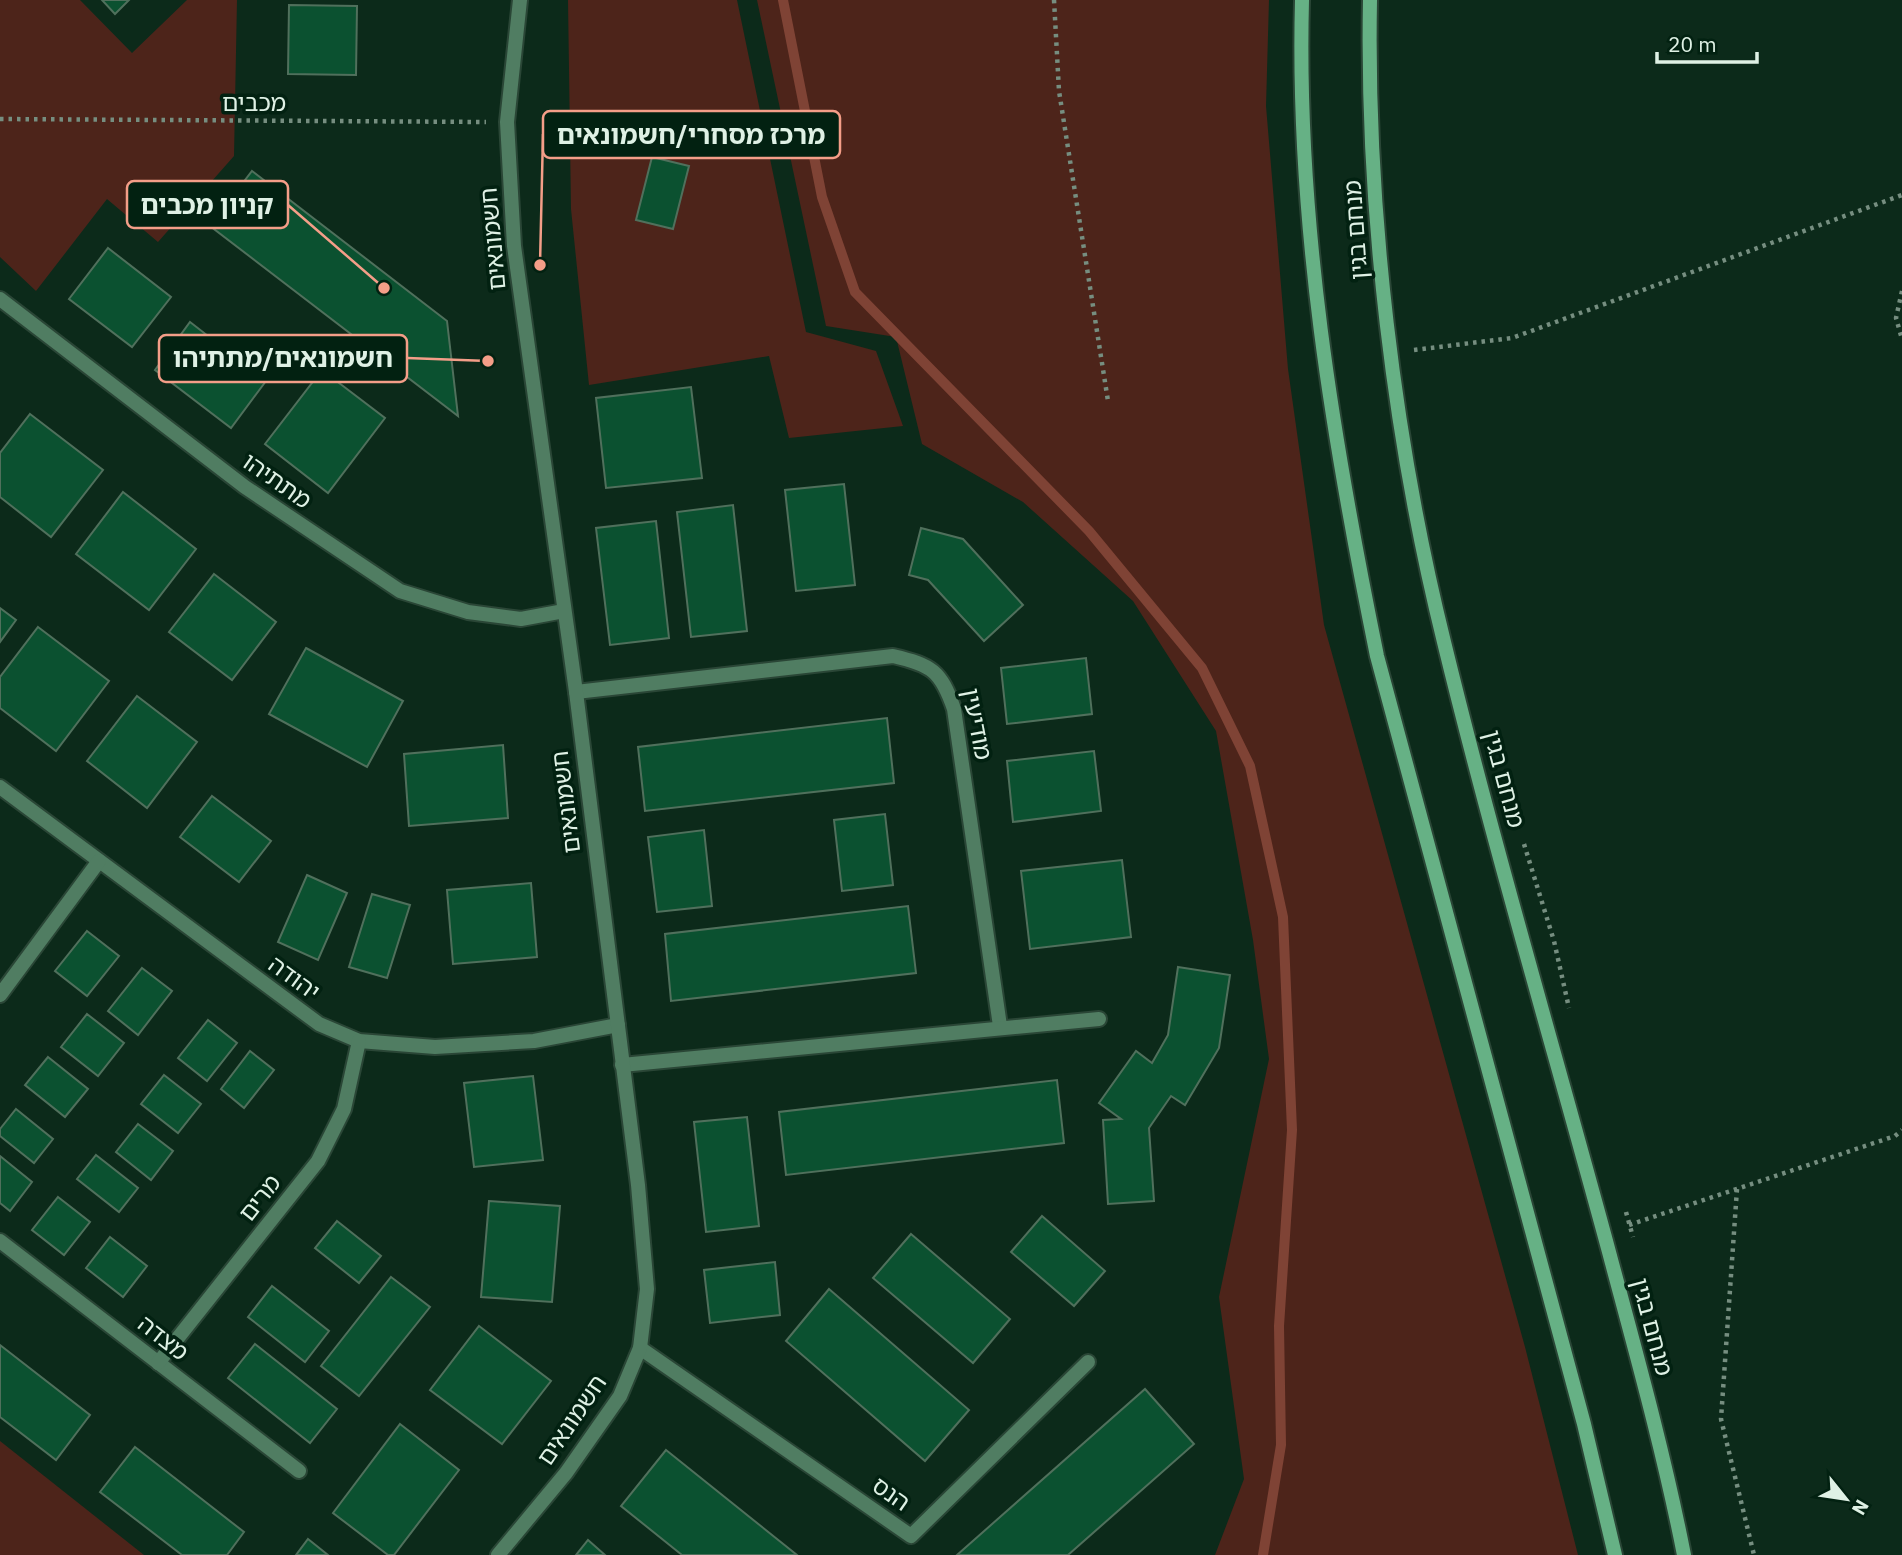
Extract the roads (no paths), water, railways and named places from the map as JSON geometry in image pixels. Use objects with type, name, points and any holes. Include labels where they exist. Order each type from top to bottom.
[{"type":"main road","name":"מנחם בגין","points":[[1302,0],[1304,138],[1313,264],[1321,347],[1353,537],[1377,656],[1581,1411],[1615,1555]]},
{"type":"main road","name":"מנחם בגין","points":[[1370,0],[1372,134],[1380,258],[1393,361],[1443,640],[1650,1406],[1684,1555]]},
{"type":"street","name":"חשמונאים","points":[[498,1555],[566,1473],[620,1396],[640,1348],[647,1289],[639,1185],[576,692],[514,246],[507,122],[520,0]]},
{"type":"street","name":"מתתיהו","points":[[0,299],[245,487],[400,592],[468,612],[521,619],[564,611]]},
{"type":"street","name":"מודיעין","points":[[576,692],[893,656],[922,663],[945,681],[954,709],[1000,1026]]},
{"type":"street","name":"יהודה","points":[[0,787],[319,1024],[359,1041],[435,1046],[534,1041],[618,1025]]},
{"type":"street","points":[[0,995],[99,862]]},
{"type":"street","points":[[622,1065],[1000,1026],[1099,1019]]},
{"type":"street","name":"מרים","points":[[158,1363],[318,1161],[344,1110],[359,1041]]},
{"type":"street","name":"מצדה","points":[[0,1241],[299,1471]]},
{"type":"street","name":"הנס","points":[[640,1348],[911,1536],[1088,1362]]},
{"type":"waterway","points":[[783,0],[822,197],[855,292],[1089,531],[1202,668],[1250,766],[1283,917],[1292,1130],[1279,1326],[1281,1445],[1263,1555]]},
{"type":"place","name":"מרכז מסחרי/חשמונאים","points":[[540,265]]},
{"type":"place","name":"קניון מכבים","points":[[384,288]]},
{"type":"place","name":"חשמונאים/מתתיהו","points":[[488,361]]}]
